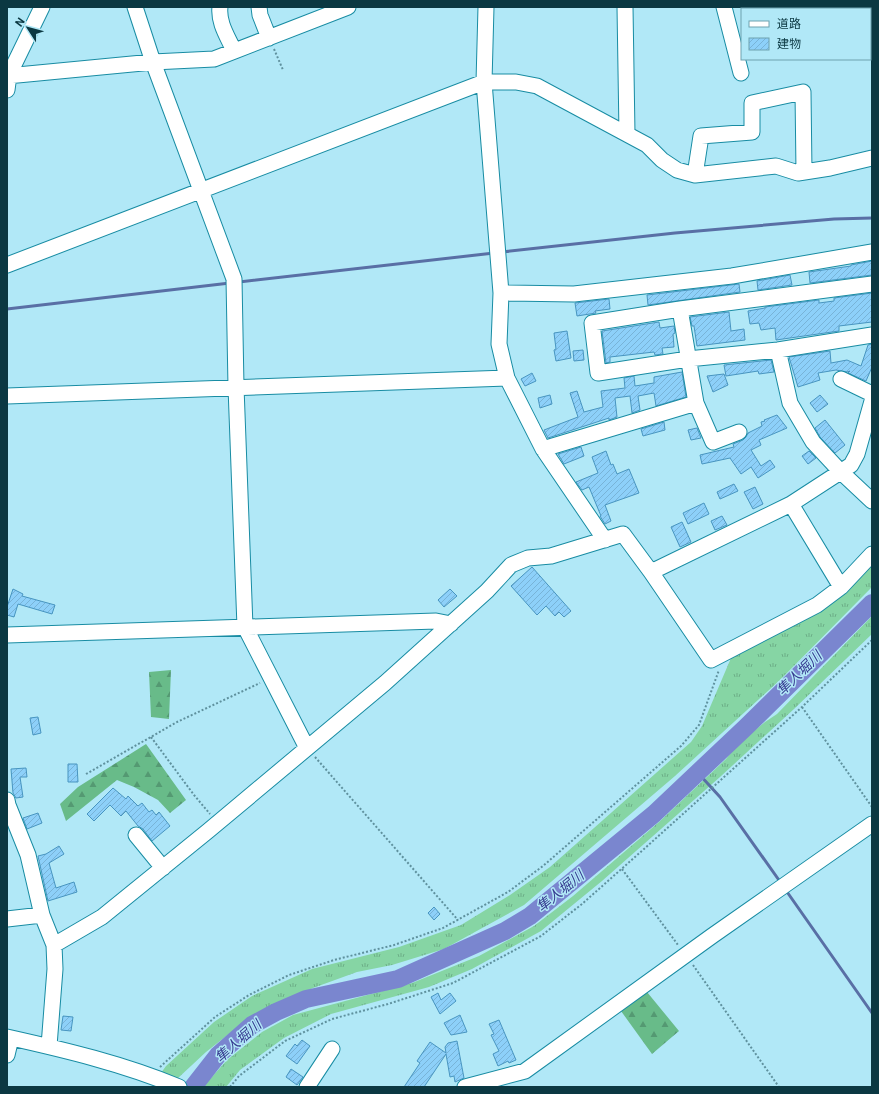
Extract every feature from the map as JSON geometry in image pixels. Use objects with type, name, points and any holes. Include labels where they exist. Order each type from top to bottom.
[{"type":"street","points":[[7,90],[8,76],[42,7]]},
{"type":"street","points":[[135,7],[153,62],[234,279],[236,387],[245,627],[307,748]]},
{"type":"street","points":[[220,7],[219,16],[234,51]]},
{"type":"street","points":[[259,7],[260,15],[269,38]]},
{"type":"street","points":[[8,76],[153,62],[214,59],[348,7]]},
{"type":"street","points":[[486,7],[484,82],[501,293],[499,344],[507,378],[543,449],[604,540]]},
{"type":"street","points":[[625,7],[627,134]]},
{"type":"street","points":[[724,7],[741,59]]},
{"type":"street","points":[[7,265],[484,82],[516,82],[537,86],[647,145],[662,160],[676,170],[695,175],[776,166],[798,172],[804,172],[830,168],[872,158]]},
{"type":"street","points":[[695,175],[701,136],[752,132],[752,103],[803,92],[804,172]]},
{"type":"street","points":[[501,293],[574,294],[732,276],[872,252]]},
{"type":"street","points":[[872,284],[680,309],[592,323],[598,373],[688,359],[778,350],[872,334]]},
{"type":"street","points":[[680,309],[696,403],[713,442],[739,432]]},
{"type":"street","points":[[778,350],[790,403],[813,442],[840,471],[872,501]]},
{"type":"street","points":[[7,396],[507,378]]},
{"type":"street","points":[[841,379],[872,394]]},
{"type":"street","points":[[651,572],[791,504],[851,464],[857,454],[872,401]]},
{"type":"street","points":[[543,449],[696,403]]},
{"type":"street","points":[[791,504],[841,587]]},
{"type":"street","points":[[54,945],[102,918],[218,823],[385,683],[487,592],[511,565],[528,558],[551,556],[623,534],[711,660],[817,605],[841,587],[872,554]]},
{"type":"street","points":[[7,635],[436,620],[451,624]]},
{"type":"street","points":[[7,800],[28,855],[42,915],[54,945],[56,969],[49,1046]]},
{"type":"street","points":[[464,1087],[485,1084],[525,1071],[872,824]]},
{"type":"street","points":[[136,835],[163,868]]},
{"type":"street","points":[[7,919],[42,915]]},
{"type":"street","points":[[7,1055],[9,1037],[49,1046],[130,1068],[148,1081],[179,1087]]},
{"type":"street","points":[[307,1087],[332,1049]]},
{"type":"path","points":[[269,38],[283,70]]},
{"type":"path","points":[[230,1087],[239,1076],[285,1041],[332,1018],[388,1004],[453,983],[541,936],[582,904],[622,869],[802,707],[872,640]]},
{"type":"path","points":[[148,1081],[215,1018],[249,995],[289,975],[334,960],[394,945],[443,928],[508,892],[543,866],[681,746],[699,725],[725,653]]},
{"type":"path","points":[[86,774],[176,722],[271,678]]},
{"type":"path","points":[[802,707],[872,807]]},
{"type":"path","points":[[151,737],[194,795],[218,823]]},
{"type":"path","points":[[307,748],[458,920]]},
{"type":"path","points":[[622,869],[686,955],[779,1087]]},
{"type":"green space","points":[[872,562],[872,587],[781,679],[675,776],[524,905],[444,949],[392,965],[357,972],[313,988],[248,1019],[206,1052],[177,1079],[161,1073],[166,1066],[214,1022],[252,996],[312,969],[399,947],[461,925],[510,895],[550,867],[691,742],[702,726],[731,658]]},
{"type":"green space","points":[[872,616],[872,634],[794,709],[720,777],[602,881],[541,931],[472,969],[429,987],[331,1014],[284,1038],[240,1070],[226,1087],[203,1087],[227,1060],[262,1032],[293,1015],[412,983],[479,956],[534,926],[573,896],[659,822],[726,759],[737,745],[777,714]]},
{"type":"green space","points":[[171,670],[169,719],[151,717],[149,672]]},
{"type":"green space","points":[[146,744],[186,800],[170,813],[158,800],[117,780],[66,821],[60,804],[78,787]]},
{"type":"green space","points":[[647,992],[679,1031],[652,1054],[621,1011]]},
{"type":"building","points":[[872,261],[872,275],[810,283],[809,272],[851,266]]},
{"type":"building","points":[[790,275],[792,285],[758,290],[757,281]]},
{"type":"building","points":[[739,284],[740,292],[648,305],[647,295]]},
{"type":"building","points":[[872,293],[872,322],[839,326],[839,331],[776,340],[775,328],[761,330],[759,323],[750,324],[748,311],[765,307],[819,300],[819,303],[834,301],[834,298]]},
{"type":"building","points":[[609,299],[610,309],[577,316],[575,303]]},
{"type":"building","points":[[729,312],[731,331],[744,329],[745,340],[697,346],[694,326],[692,326],[690,317]]},
{"type":"building","points":[[659,322],[660,328],[674,326],[674,347],[662,348],[663,354],[655,355],[654,352],[610,357],[610,362],[606,363],[602,331]]},
{"type":"building","points":[[567,331],[571,358],[556,361],[554,350],[556,349],[554,333]]},
{"type":"building","points":[[872,344],[872,367],[866,381],[848,373],[850,371],[847,372],[836,370],[818,373],[820,380],[798,387],[789,357],[830,351],[831,363],[847,360],[861,366],[868,345]]},
{"type":"building","points":[[583,350],[584,360],[574,361],[573,351]]},
{"type":"building","points":[[771,360],[774,372],[759,374],[758,371],[726,376],[724,365]]},
{"type":"building","points":[[682,372],[686,397],[656,406],[654,393],[638,396],[640,410],[632,413],[630,396],[615,398],[617,417],[609,420],[609,418],[548,438],[544,430],[578,417],[570,393],[577,391],[584,412],[603,407],[601,391],[625,388],[624,378],[634,376],[635,386],[654,383],[654,377]]},
{"type":"building","points":[[532,373],[536,381],[525,386],[521,379]]},
{"type":"building","points":[[724,374],[728,385],[713,392],[707,376]]},
{"type":"building","points":[[550,395],[552,404],[540,408],[538,398]]},
{"type":"building","points":[[820,395],[828,404],[817,412],[810,403]]},
{"type":"building","points":[[777,415],[787,428],[759,440],[761,445],[751,450],[761,466],[770,460],[775,467],[758,478],[751,467],[741,474],[730,458],[702,464],[700,455],[734,447],[733,444],[743,440],[748,433],[762,426],[761,422]]},
{"type":"building","points":[[825,420],[845,445],[835,453],[820,437],[815,428]]},
{"type":"building","points":[[664,422],[665,430],[643,436],[641,429]]},
{"type":"building","points":[[697,428],[701,438],[691,440],[688,430]]},
{"type":"building","points":[[581,447],[584,456],[564,464],[558,454]]},
{"type":"building","points":[[606,451],[611,465],[613,464],[617,474],[629,469],[639,493],[605,505],[611,521],[605,524],[600,516],[589,487],[582,490],[576,482],[598,473],[592,457]]},
{"type":"building","points":[[809,451],[816,458],[808,464],[802,456]]},
{"type":"building","points":[[734,484],[738,491],[720,499],[717,492]]},
{"type":"building","points":[[755,487],[763,504],[753,509],[744,492]]},
{"type":"building","points":[[704,503],[709,514],[688,524],[683,513]]},
{"type":"building","points":[[722,516],[727,525],[715,530],[711,521]]},
{"type":"building","points":[[682,522],[691,542],[680,547],[671,527]]},
{"type":"building","points":[[532,567],[571,611],[564,617],[559,612],[555,616],[546,606],[537,615],[511,586]]},
{"type":"building","points":[[13,589],[23,594],[22,596],[55,605],[52,614],[18,604],[14,617],[7,615],[7,607]]},
{"type":"building","points":[[450,589],[457,596],[444,607],[438,600]]},
{"type":"building","points":[[38,717],[41,733],[33,735],[30,718]]},
{"type":"building","points":[[68,764],[77,764],[78,782],[68,782]]},
{"type":"building","points":[[26,768],[27,777],[20,777],[23,797],[16,798],[13,793],[11,769]]},
{"type":"building","points":[[113,788],[126,799],[128,796],[138,806],[142,803],[149,812],[152,810],[156,815],[159,812],[170,826],[152,841],[126,811],[121,816],[110,805],[94,821],[87,814]]},
{"type":"building","points":[[38,813],[42,823],[27,829],[23,818]]},
{"type":"building","points":[[59,846],[64,854],[49,863],[56,888],[74,882],[77,892],[48,901],[38,856],[46,854]]},
{"type":"building","points":[[434,907],[440,914],[434,920],[428,913]]},
{"type":"building","points":[[438,993],[441,1000],[450,993],[456,1001],[440,1014],[431,997]]},
{"type":"building","points":[[460,1015],[467,1032],[451,1035],[444,1023]]},
{"type":"building","points":[[63,1016],[73,1017],[71,1031],[61,1030]]},
{"type":"building","points":[[499,1020],[516,1060],[509,1063],[508,1061],[498,1066],[493,1054],[499,1051],[491,1035],[494,1034],[489,1024]]},
{"type":"building","points":[[302,1040],[310,1046],[297,1064],[286,1056],[295,1044],[297,1046]]},
{"type":"building","points":[[457,1041],[464,1078],[455,1082],[454,1076],[450,1077],[446,1054],[424,1087],[404,1087],[420,1063],[417,1061],[430,1042],[446,1053],[445,1047],[448,1043]]},
{"type":"building","points":[[291,1069],[303,1077],[297,1085],[286,1077]]},
{"type":"waterway","points":[[502,252],[675,233],[834,219],[872,218]]},
{"type":"waterway","points":[[239,282],[494,253]]},
{"type":"waterway","points":[[7,309],[230,283]]},
{"type":"waterway","name":"隼人堀川","points":[[193,1087],[218,1055],[252,1025],[276,1012],[306,999],[398,979],[505,931],[530,916],[654,814],[746,727],[872,603]]},
{"type":"waterway","points":[[698,773],[720,797],[781,883]]},
{"type":"waterway","points":[[785,889],[872,1013]]}]
